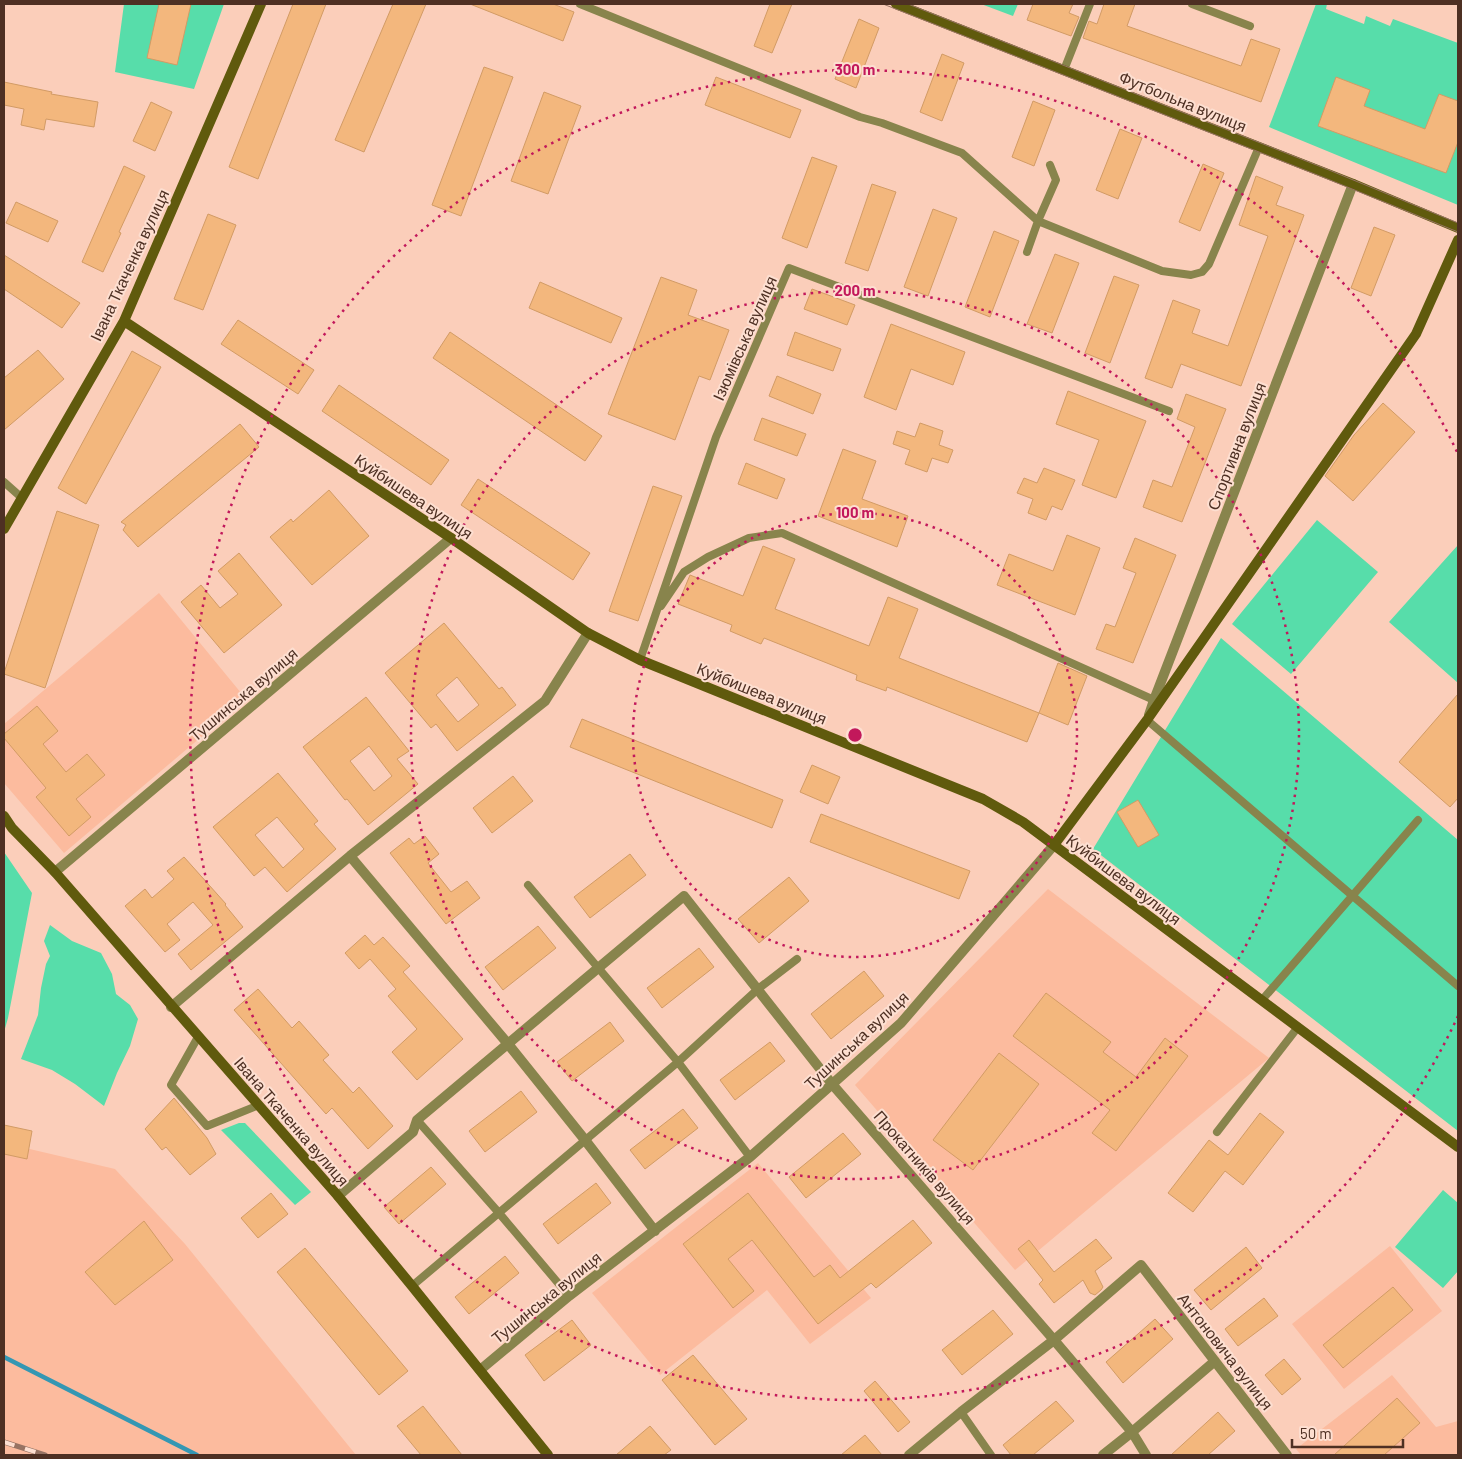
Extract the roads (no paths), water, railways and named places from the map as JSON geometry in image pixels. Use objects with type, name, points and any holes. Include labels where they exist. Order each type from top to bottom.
[{"type":"main road","name":"Івана Ткаченка вулиця","points":[[4,529],[124,320],[261,4]]},
{"type":"main road","name":"Футбольна вулиця","points":[[896,4],[1353,184],[1458,228]]},
{"type":"main road","name":"Спортивна вулиця","points":[[1054,845],[1148,720],[1416,334],[1458,240]]},
{"type":"main road","name":"Куйбишева вулиця","points":[[124,320],[451,538],[588,633],[640,660],[983,799],[1023,822],[1458,1147]]},
{"type":"main road","name":"Івана Ткаченка вулиця","points":[[4,816],[12,828],[55,872],[338,1196],[548,1455]]},
{"type":"street","name":"Спортивна вулиця","points":[[1148,720],[1154,700],[1353,184]]},
{"type":"street","name":"Тушинська вулиця","points":[[55,872],[451,538]]},
{"type":"street","points":[[171,1007],[350,856],[545,701],[588,633]]},
{"type":"street","name":"Тушинська вулиця","points":[[480,1370],[568,1296],[750,1157],[901,1023],[1054,845]]},
{"type":"street","points":[[350,856],[508,1044],[655,1231]]},
{"type":"street","name":"Прокатників вулиця","points":[[599,969],[684,896],[832,1084],[1132,1432],[1146,1455]]},
{"type":"street","points":[[338,1196],[413,1132],[417,1120],[599,969]]},
{"type":"street","name":"Антоновича вулиця","points":[[1054,1340],[1141,1266],[1287,1455]]},
{"type":"street","points":[[909,1455],[1054,1340]]},
{"type":"street","points":[[1103,1455],[1215,1361]]},
{"type":"lane","points":[[580,4],[860,117],[962,153],[1038,220],[1162,271],[1191,275],[1202,272],[1209,264],[1259,147]]},
{"type":"lane","points":[[1064,70],[1090,4]]},
{"type":"lane","points":[[1192,4],[1250,26]]},
{"type":"lane","points":[[1027,252],[1038,220],[1056,180],[1050,164]]},
{"type":"lane","name":"Ізюмівська вулиця","points":[[640,660],[716,436],[789,268],[1169,410]]},
{"type":"lane","points":[[4,482],[22,498]]},
{"type":"lane","points":[[655,616],[684,572],[708,557],[749,538],[782,533],[1154,700]]},
{"type":"lane","points":[[1148,720],[1458,986]]},
{"type":"lane","points":[[1262,1000],[1418,820]]},
{"type":"lane","points":[[528,886],[678,1062],[750,1157]]},
{"type":"lane","points":[[412,1286],[678,1062],[758,989],[797,959]]},
{"type":"lane","points":[[1217,1132],[1298,1027]]},
{"type":"lane","points":[[198,1037],[171,1085],[207,1126],[259,1105]]},
{"type":"lane","points":[[417,1120],[499,1213],[568,1296]]},
{"type":"lane","points":[[961,1412],[991,1455]]},
{"type":"waterway","points":[[4,1357],[197,1455]]},
{"type":"tram line","points":[[883,4],[1458,232]]},
{"type":"tram line","points":[[908,4],[1329,170],[1458,223]]},
{"type":"railway","points":[[4,1442],[45,1455]]}]
